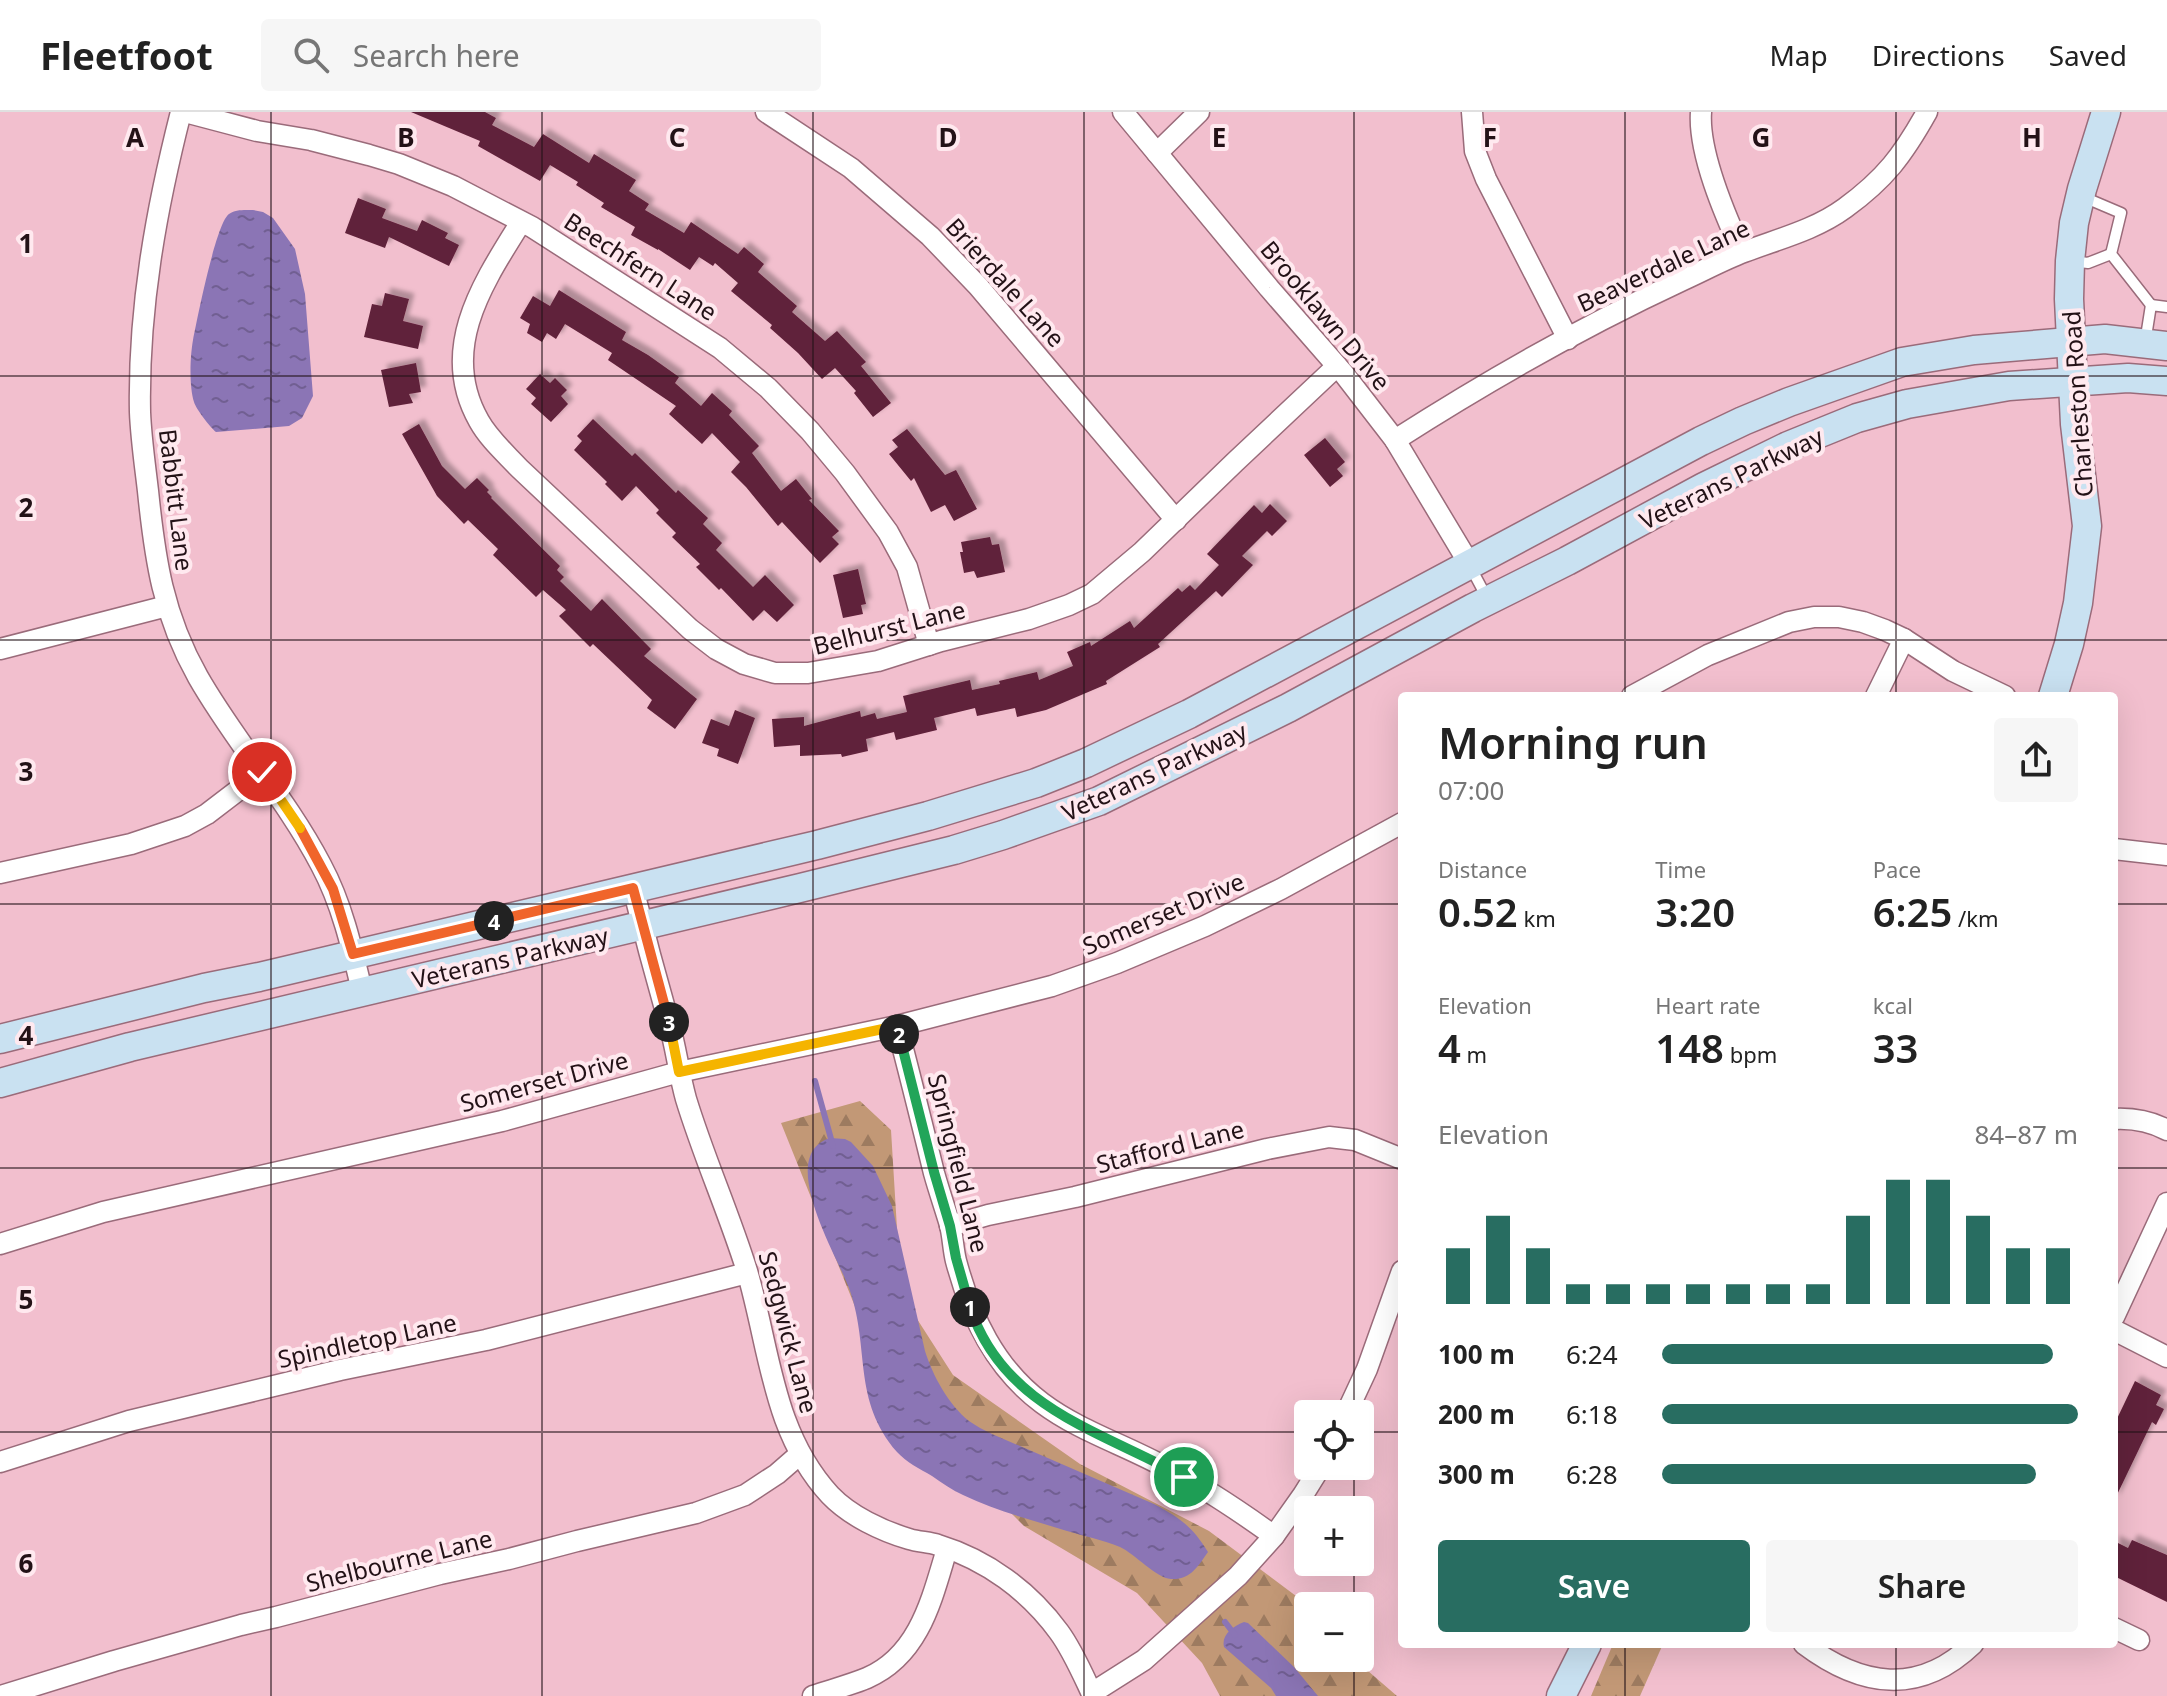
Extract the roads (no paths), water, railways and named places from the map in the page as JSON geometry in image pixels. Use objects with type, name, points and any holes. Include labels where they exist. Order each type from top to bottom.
[{"type":"main road","name":"Charleston Road","points":[[2054,692],[2078,603],[2087,526],[2075,424],[2070,261],[2074,223],[2106,112]]},
{"type":"main road","name":"Veterans Parkway","points":[[0,1039],[873,831],[1036,783],[1189,714],[1701,441],[1802,397],[1902,362],[1974,350],[2105,339],[2156,345]]},
{"type":"main road","name":"Veterans Parkway","points":[[0,1083],[130,1047],[954,850],[1099,801],[1288,708],[1732,474],[1788,446],[1857,418],[1907,404],[1989,389],[2128,378],[2167,381]]},
{"type":"main road","points":[[1561,1696],[1585,1648]]},
{"type":"street","name":"Beechfern Lane","points":[[183,112],[257,131],[311,140],[399,164],[466,192],[521,222],[720,348],[789,409],[837,463],[888,532],[907,567],[929,645]]},
{"type":"street","name":"Babbitt Lane","points":[[183,112],[154,233],[143,305],[140,415],[154,554],[167,606],[196,674],[295,820],[322,866],[341,912],[362,991]]},
{"type":"street","name":"Brierdale Lane","points":[[766,112],[851,168],[930,236],[978,286],[1176,520]]},
{"type":"street","name":"Brooklawn Drive","points":[[1123,112],[1337,366],[1395,440],[1470,565]]},
{"type":"street","points":[[1157,153],[1199,112]]},
{"type":"street","points":[[1472,112],[1475,151],[1486,179],[1568,339]]},
{"type":"street","points":[[1701,112],[1701,140],[1726,216],[1742,252]]},
{"type":"street","name":"Beaverdale Lane","points":[[1395,440],[1458,400],[1656,293],[1742,252],[1793,235],[1843,210],[1885,176],[1905,150],[1927,112]]},
{"type":"street","name":"Belhurst Lane","points":[[521,222],[488,277],[463,340],[462,368],[479,422],[497,445],[690,629],[716,649],[744,664],[775,673],[808,673],[878,661],[1029,619],[1092,594],[1142,552],[1337,366]]},
{"type":"street","points":[[0,649],[167,606]]},
{"type":"street","points":[[1639,692],[1708,655],[1789,622],[1814,617],[1839,617],[1863,622],[1904,639],[1937,662],[1997,692]]},
{"type":"street","points":[[1878,692],[1904,639]]},
{"type":"street","points":[[0,873],[131,844],[185,826],[207,814],[262,772]]},
{"type":"street","name":"Somerset Drive","points":[[0,1244],[103,1212],[502,1121],[679,1072],[897,1026],[1052,986],[1205,926],[1398,825]]},
{"type":"street","points":[[2118,849],[2167,855]]},
{"type":"street","name":"Sedgwick Lane","points":[[633,888],[670,1025],[679,1072],[703,1151],[747,1273],[776,1395],[800,1454],[814,1477],[833,1498],[856,1515],[880,1529],[947,1549],[994,1570],[1019,1588],[1061,1634],[1093,1694]]},
{"type":"street","name":"Springfield Lane","points":[[897,1026],[973,1314],[985,1340],[1002,1363],[1041,1403],[1064,1418],[1173,1471],[1222,1499],[1274,1536]]},
{"type":"street","points":[[2118,1119],[2146,1121],[2167,1130]]},
{"type":"street","name":"Stafford Lane","points":[[950,1226],[1267,1149],[1329,1137],[1355,1140],[1398,1157]]},
{"type":"street","points":[[2118,1308],[2167,1203]]},
{"type":"street","name":"Spindletop Lane","points":[[0,1462],[129,1421],[340,1370],[486,1340],[747,1273]]},
{"type":"street","points":[[1353,1400],[1398,1282]]},
{"type":"street","points":[[2118,1332],[2167,1357]]},
{"type":"street","name":"Shelbourne Lane","points":[[1,1696],[241,1625],[696,1513],[745,1495],[800,1454]]},
{"type":"street","points":[[1093,1694],[1164,1644],[1238,1576],[1274,1536],[1312,1480]]},
{"type":"street","points":[[813,1696],[860,1688],[905,1650],[928,1611],[947,1549]]},
{"type":"street","points":[[2118,1630],[2139,1640]]},
{"type":"street","points":[[1810,1648],[1838,1667],[1859,1676],[1911,1688],[1924,1677],[1944,1669],[1969,1648]]},
{"type":"lane","points":[[2081,195],[2121,213],[2111,254]]},
{"type":"lane","points":[[2070,261],[2088,263],[2111,254]]},
{"type":"lane","points":[[2111,254],[2151,305],[2156,345]]},
{"type":"lane","points":[[2151,305],[2167,307]]},
{"type":"lane","points":[[1470,565],[1488,600]]},
{"type":"water","points":[[253,210],[273,218],[295,249],[305,294],[313,396],[302,418],[289,426],[216,432],[194,402],[190,371],[193,340],[224,221],[234,211]]},
{"type":"water","points":[[830,1138],[851,1142],[873,1166],[892,1206],[925,1351],[937,1380],[954,1406],[969,1421],[992,1434],[1154,1504],[1178,1518],[1191,1529],[1208,1552],[1193,1571],[1178,1579],[1165,1578],[1120,1547],[1014,1515],[963,1495],[897,1452],[873,1413],[864,1374],[856,1312],[815,1210],[809,1186],[808,1165],[814,1148]]},
{"type":"water","points":[[1248,1623],[1294,1667],[1294,1672],[1298,1672],[1318,1696],[1276,1696],[1224,1647],[1224,1639],[1236,1626]]},
{"type":"waterway","points":[[815,1081],[833,1146]]},
{"type":"waterway","points":[[1225,1622],[1235,1635]]}]
